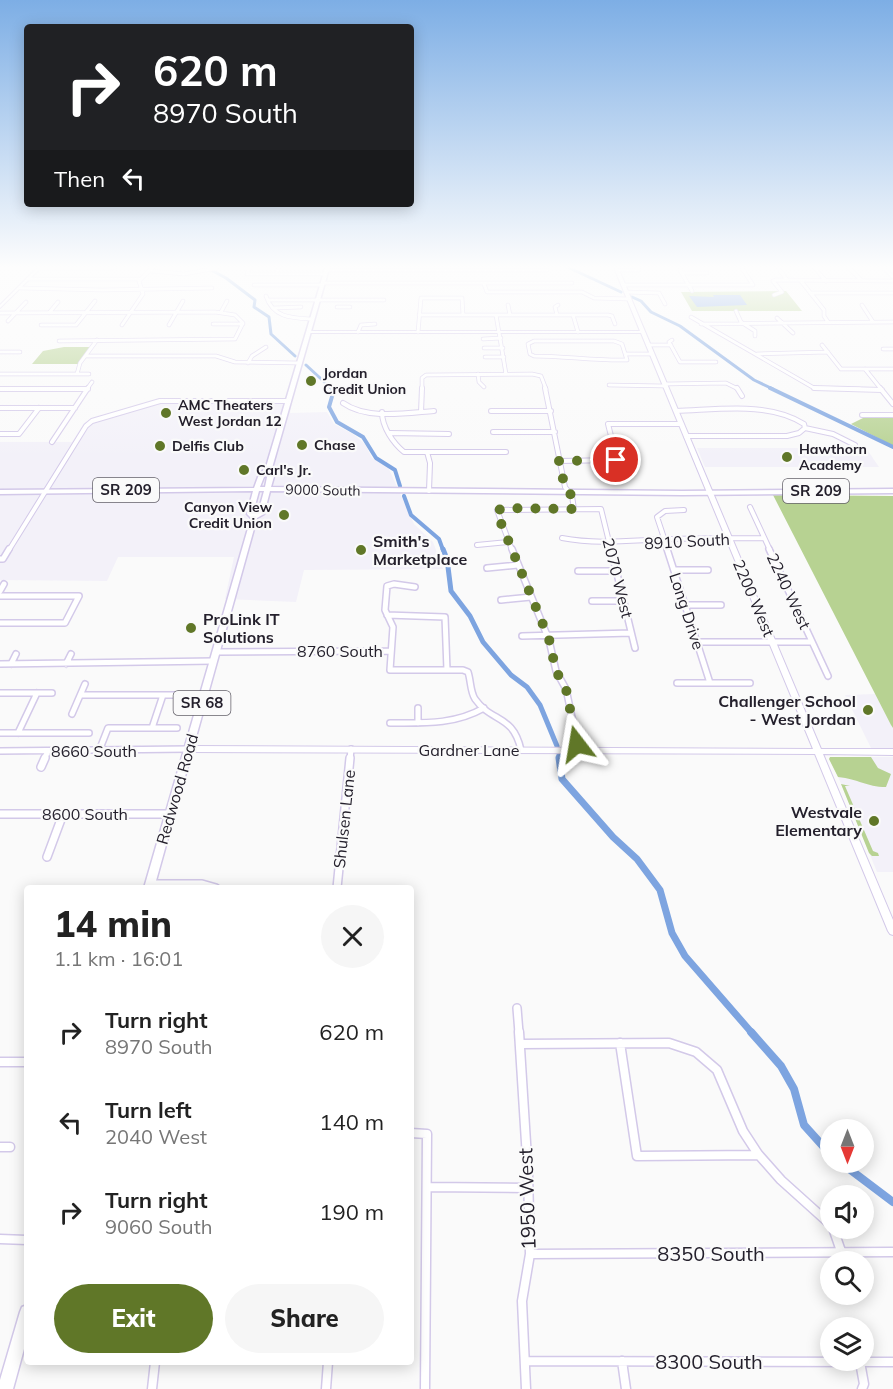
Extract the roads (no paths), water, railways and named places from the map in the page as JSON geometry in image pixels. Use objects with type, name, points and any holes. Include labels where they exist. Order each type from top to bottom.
[{"type":"main road","name":"Redwood Road","points":[[254,517],[250,514],[257,489],[262,473],[269,468],[309,332]]},
{"type":"main road","name":"Redwood Road","points":[[254,517],[261,514],[272,474],[269,468]]},
{"type":"main road","name":"9000 South","points":[[0,492],[257,489],[568,492],[893,491]]},
{"type":"main road","name":"Redwood Road","points":[[150,885],[254,517]]},
{"type":"main road","points":[[5,1389],[24,1322]]},
{"type":"street","points":[[59,341],[235,339],[240,330]]},
{"type":"street","points":[[712,330],[818,389],[882,390]]},
{"type":"street","points":[[753,330],[755,336]]},
{"type":"street","points":[[790,330],[793,333]]},
{"type":"street","points":[[309,332],[643,332]]},
{"type":"street","points":[[498,332],[503,348],[506,374]]},
{"type":"street","points":[[541,332],[542,341]]},
{"type":"street","name":"2200 West","points":[[643,332],[893,931]]},
{"type":"street","points":[[483,339],[501,338]]},
{"type":"street","points":[[76,374],[97,340]]},
{"type":"street","points":[[672,340],[669,342],[681,363],[716,362]]},
{"type":"street","points":[[542,341],[617,341],[621,343],[627,360],[605,362],[570,356],[534,356],[528,344],[542,341]]},
{"type":"street","points":[[648,345],[671,345]]},
{"type":"street","points":[[822,345],[841,369],[893,369]]},
{"type":"street","points":[[248,363],[252,356],[266,347]]},
{"type":"street","points":[[484,348],[503,348]]},
{"type":"street","points":[[883,349],[893,349]]},
{"type":"street","points":[[673,350],[681,350]]},
{"type":"street","points":[[0,352],[20,352]]},
{"type":"street","points":[[756,354],[828,352]]},
{"type":"street","points":[[626,354],[652,354]]},
{"type":"street","points":[[86,356],[216,356],[235,362],[300,363]]},
{"type":"street","points":[[485,357],[504,357]]},
{"type":"street","points":[[865,369],[893,404]]},
{"type":"street","points":[[0,374],[89,374]]},
{"type":"street","points":[[478,374],[479,382],[484,387]]},
{"type":"street","points":[[421,412],[422,378],[426,375],[541,376],[551,411],[565,488],[572,496],[574,509],[497,510],[546,633],[556,671],[566,689],[579,750]]},
{"type":"street","points":[[52,442],[92,382]]},
{"type":"street","points":[[609,385],[726,383],[737,387],[742,396]]},
{"type":"street","points":[[0,389],[88,388]]},
{"type":"street","points":[[1,559],[90,422],[160,402],[289,401]]},
{"type":"street","points":[[343,404],[355,410],[434,411]]},
{"type":"street","points":[[0,408],[75,408]]},
{"type":"street","points":[[0,434],[18,434],[39,408]]},
{"type":"street","points":[[491,411],[551,411]]},
{"type":"street","points":[[676,411],[778,412],[797,418],[805,428]]},
{"type":"street","points":[[382,412],[382,421],[392,442],[401,451],[506,452]]},
{"type":"street","points":[[862,415],[893,415]]},
{"type":"street","points":[[559,461],[617,460],[608,424],[681,424]]},
{"type":"street","points":[[686,436],[787,436],[799,433],[805,428]]},
{"type":"street","points":[[805,428],[833,434],[855,445]]},
{"type":"street","points":[[493,432],[555,432]]},
{"type":"street","points":[[390,434],[449,434]]},
{"type":"street","points":[[427,452],[430,463],[429,491]]},
{"type":"street","name":"2240 West","points":[[750,507],[828,676]]},
{"type":"street","name":"2070 West","points":[[574,509],[601,509],[635,648]]},
{"type":"street","name":"Long Drive","points":[[684,510],[665,511],[658,515],[710,683]]},
{"type":"street","name":"8910 South","points":[[562,538],[584,542],[639,543],[664,539],[764,538]]},
{"type":"street","points":[[477,545],[508,542]]},
{"type":"street","points":[[487,568],[518,565]]},
{"type":"street","points":[[674,570],[708,570]]},
{"type":"street","points":[[578,571],[616,571]]},
{"type":"street","points":[[0,623],[65,623],[79,596],[0,593],[4,584]]},
{"type":"street","points":[[415,587],[406,584],[388,585],[385,610],[393,627],[390,670],[463,670],[470,674],[474,698],[515,730],[520,750]]},
{"type":"street","points":[[501,600],[531,597]]},
{"type":"street","points":[[592,601],[623,601]]},
{"type":"street","points":[[685,605],[721,605]]},
{"type":"street","points":[[387,615],[445,617],[447,670]]},
{"type":"street","points":[[522,636],[546,633],[631,633]]},
{"type":"street","points":[[697,642],[812,642]]},
{"type":"street","name":"8760 South","points":[[217,651],[391,651]]},
{"type":"street","points":[[11,664],[16,654]]},
{"type":"street","points":[[66,664],[71,654]]},
{"type":"street","points":[[124,662],[126,654]]},
{"type":"street","points":[[0,664],[214,661]]},
{"type":"street","points":[[677,683],[750,683]]},
{"type":"street","points":[[72,714],[86,684]]},
{"type":"street","points":[[0,693],[52,693]]},
{"type":"street","points":[[18,733],[37,693]]},
{"type":"street","points":[[81,695],[187,695]]},
{"type":"street","points":[[152,728],[163,695]]},
{"type":"street","points":[[418,708],[418,723]]},
{"type":"street","points":[[390,723],[460,721],[484,708]]},
{"type":"street","points":[[99,751],[108,728],[177,728]]},
{"type":"street","points":[[0,733],[89,733]]},
{"type":"street","name":"Gardner Lane","points":[[189,749],[893,752]]},
{"type":"street","name":"8660 South","points":[[0,751],[189,749]]},
{"type":"street","name":"Shulsen Lane","points":[[337,885],[351,749]]},
{"type":"street","points":[[41,767],[48,751]]},
{"type":"street","points":[[48,857],[63,814]]},
{"type":"street","name":"8600 South","points":[[0,815],[170,814]]},
{"type":"street","points":[[176,885],[206,885]]},
{"type":"street","name":"1950 West","points":[[517,1008],[530,1254],[522,1301],[526,1389]]},
{"type":"street","points":[[620,1043],[637,1156],[758,1155]]},
{"type":"street","points":[[520,1044],[681,1045],[701,1054],[709,1060],[721,1077],[741,1129],[758,1155],[820,1216]]},
{"type":"street","points":[[0,1062],[24,1060]]},
{"type":"street","points":[[414,1133],[427,1134],[425,1389]]},
{"type":"street","points":[[0,1147],[10,1147]]},
{"type":"street","points":[[428,1187],[527,1188]]},
{"type":"street","points":[[0,1239],[24,1240]]},
{"type":"street","name":"8350 South","points":[[874,1253],[893,1252]]},
{"type":"street","name":"8350 South","points":[[530,1254],[820,1254]]},
{"type":"street","name":"8300 South","points":[[525,1361],[820,1362]]},
{"type":"street","points":[[622,1361],[626,1389]]},
{"type":"street","name":"8300 South","points":[[874,1362],[893,1362]]},
{"type":"street","points":[[152,1389],[155,1365]]},
{"type":"street","points":[[326,1389],[328,1365]]},
{"type":"street","points":[[862,1371],[864,1384],[862,1389]]},
{"type":"waterway","points":[[271,330],[271,334],[295,356]]},
{"type":"waterway","points":[[685,330],[754,380],[773,389]]},
{"type":"waterway","points":[[306,365],[332,389]]},
{"type":"waterway","points":[[332,388],[329,407],[337,422],[363,437],[376,458],[395,470],[400,486]]},
{"type":"waterway","points":[[770,388],[893,447]]},
{"type":"waterway","points":[[404,496],[411,515],[439,539],[443,550]]},
{"type":"waterway","points":[[443,549],[447,559],[451,591],[470,616],[483,642],[511,675],[527,687],[540,705],[557,746]]},
{"type":"waterway","points":[[559,755],[560,760]]},
{"type":"waterway","points":[[559,758],[562,779],[613,837],[637,859],[660,890],[672,933],[685,956],[752,1033]]},
{"type":"waterway","points":[[751,1032],[781,1066],[794,1089],[804,1125],[820,1143]]},
{"type":"waterway","points":[[855,1173],[893,1202]]},
{"type":"place","name":"Jordan Credit Union","points":[[311,381]]},
{"type":"place","name":"AMC Theaters West Jordan 12","points":[[166,413]]},
{"type":"place","name":"Chase","points":[[302,445]]},
{"type":"place","name":"Delfis Club","points":[[160,446]]},
{"type":"place","name":"Hawthorn Academy","points":[[787,457]]},
{"type":"place","name":"Carl's Jr.","points":[[244,470]]},
{"type":"place","name":"Canyon View Credit Union","points":[[284,515]]},
{"type":"place","name":"Smith's Marketplace","points":[[361,550]]},
{"type":"place","name":"ProLink IT Solutions","points":[[191,628]]},
{"type":"place","name":"Challenger School - West Jordan","points":[[868,710]]},
{"type":"place","name":"Westvale Elementary","points":[[874,821]]}]
